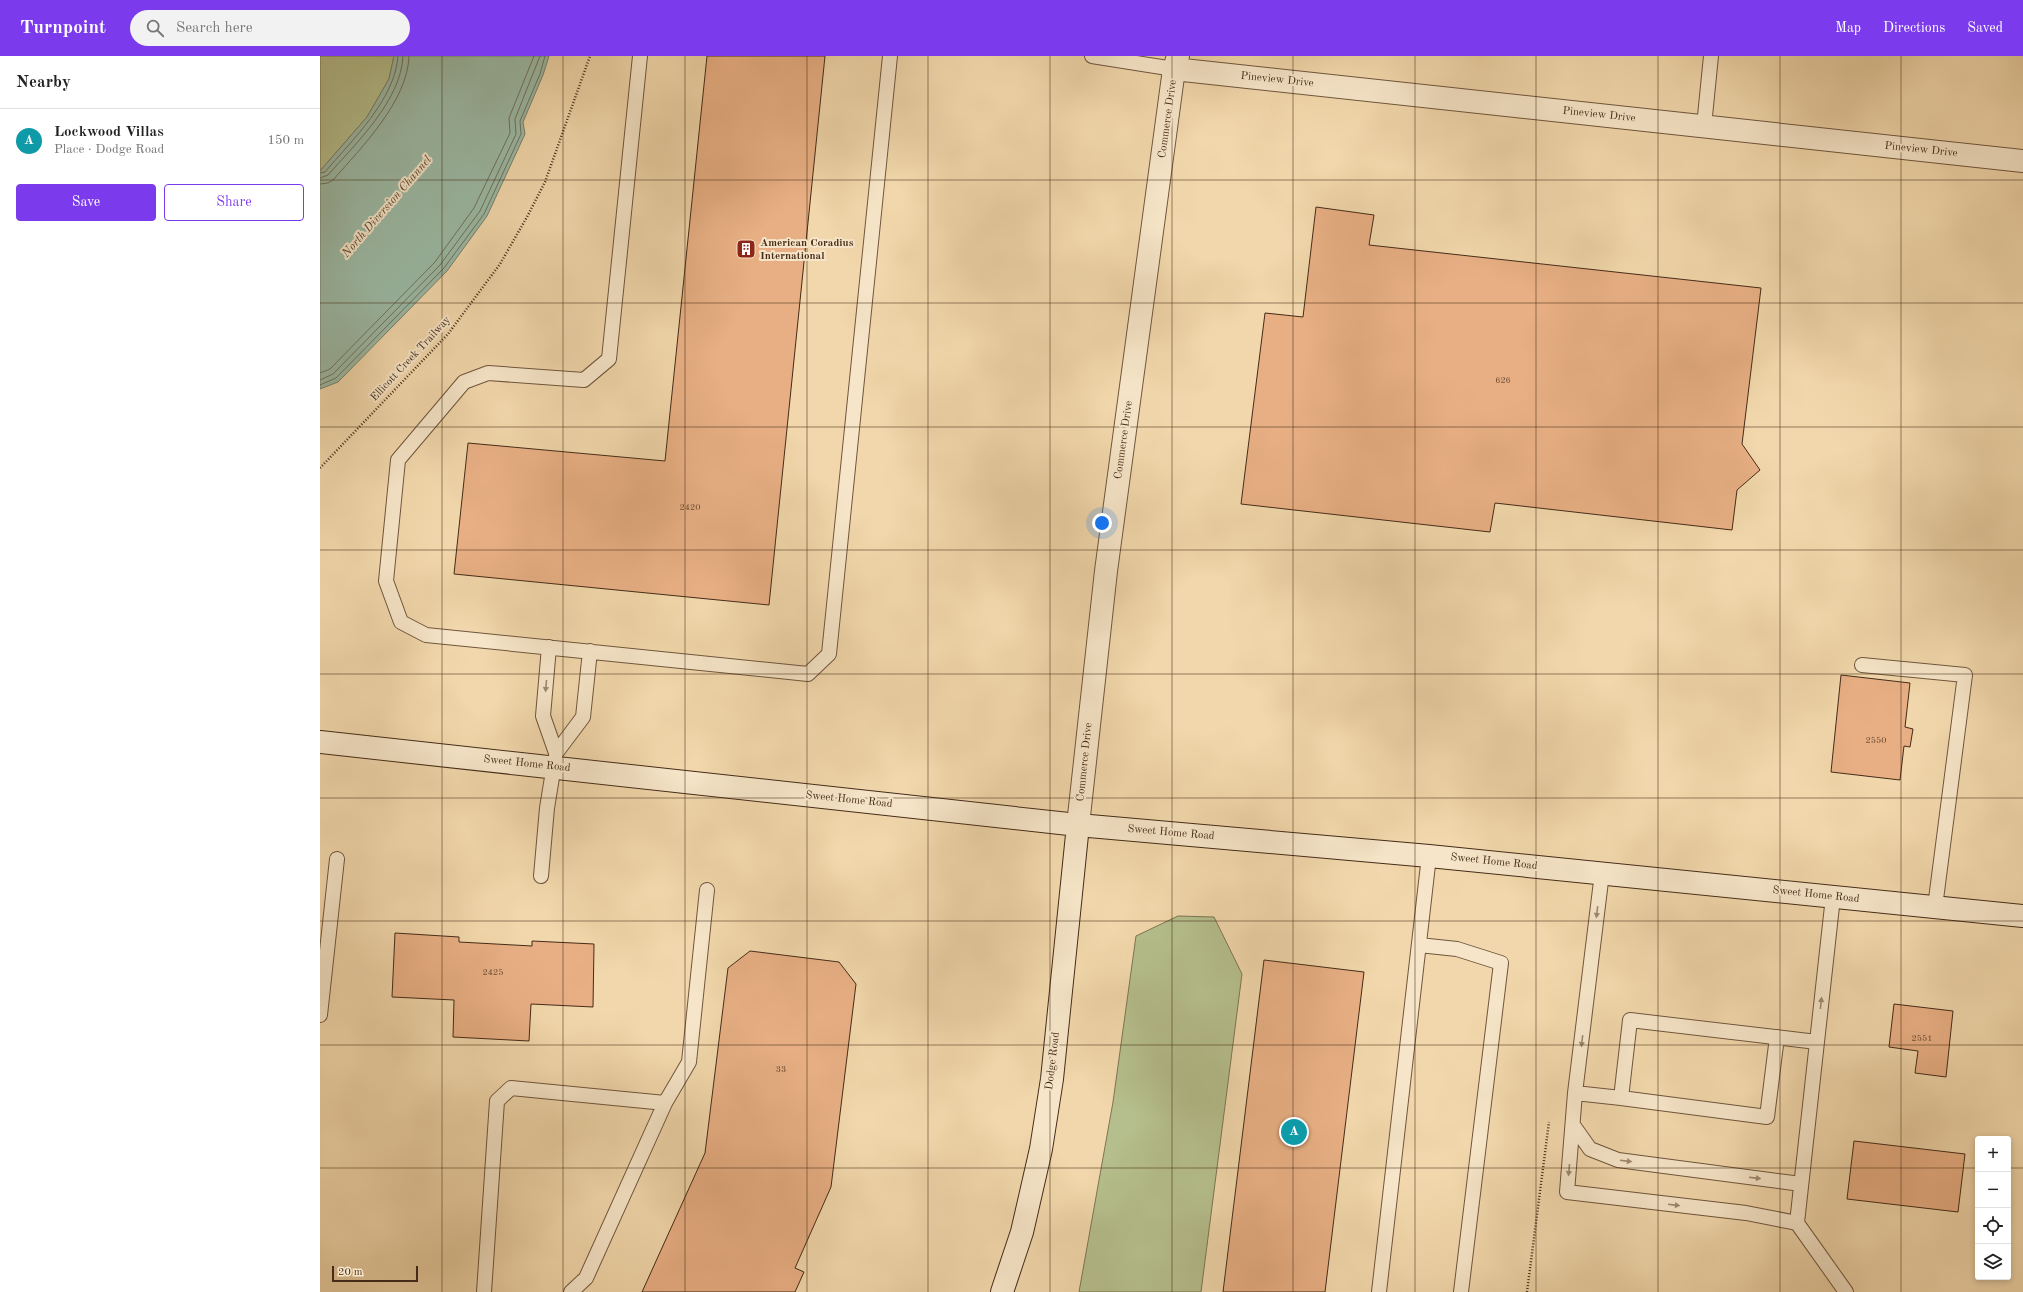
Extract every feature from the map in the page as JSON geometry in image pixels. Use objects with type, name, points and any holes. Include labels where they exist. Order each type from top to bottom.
[{"type":"street","name":"Pineview Drive","points":[[1176,63],[1704,126],[2023,161]]},
{"type":"street","name":"Commerce Drive","points":[[1078,825],[1106,571],[1176,63]]},
{"type":"street","name":"Sweet Home Road","points":[[320,742],[555,760],[1078,825],[1429,856],[2023,916]]},
{"type":"street","name":"Dodge Road","points":[[1002,1292],[1022,1232],[1041,1149],[1052,1079],[1078,825]]},
{"type":"lane","points":[[640,56],[610,359],[584,380],[488,373],[464,382],[398,460],[386,581],[401,622],[426,635],[808,674],[829,654],[890,56]]},
{"type":"lane","points":[[1092,56],[1176,63]]},
{"type":"lane","points":[[1704,126],[1712,56]]},
{"type":"lane","points":[[541,876],[555,760],[543,716],[549,648]]},
{"type":"lane","points":[[555,760],[583,717],[590,651]]},
{"type":"lane","points":[[1862,664],[1964,675],[1935,907]]},
{"type":"lane","points":[[1380,1292],[1429,856]]},
{"type":"lane","points":[[320,1015],[337,859]]},
{"type":"lane","points":[[1602,873],[1575,1093],[1567,1192],[1746,1213],[1797,1223]]},
{"type":"lane","points":[[571,1292],[586,1278],[665,1103],[689,1062],[707,890]]},
{"type":"lane","points":[[1833,896],[1797,1223],[1846,1292]]},
{"type":"lane","points":[[1419,945],[1457,949],[1501,963],[1461,1292]]},
{"type":"lane","points":[[1621,1098],[1630,1020],[1817,1042]]},
{"type":"lane","points":[[1575,1093],[1767,1117],[1777,1037]]},
{"type":"lane","points":[[484,1292],[497,1101],[511,1088],[665,1103]]},
{"type":"lane","points":[[1573,1125],[1590,1149],[1618,1160],[1801,1184]]},
{"type":"path","name":"Ellicott Creek Trailway","points":[[320,468],[448,334],[500,264],[545,182],[590,56]]},
{"type":"green space","points":[[320,56],[394,56],[389,79],[367,117],[320,171]]},
{"type":"green space","points":[[1178,916],[1214,917],[1242,974],[1201,1292],[1079,1292],[1113,1102],[1136,936]]},
{"type":"water","name":"North Diversion Channel","points":[[394,56],[549,56],[543,75],[523,122],[525,134],[487,216],[447,271],[338,382],[320,389],[320,171],[367,117],[389,79]]},
{"type":"building","name":"American Coradius International","points":[[707,56],[825,56],[769,605],[454,574],[468,443],[665,461]]},
{"type":"building","points":[[1316,207],[1374,215],[1369,245],[1761,288],[1742,444],[1760,470],[1737,490],[1732,530],[1495,503],[1490,532],[1241,504],[1265,313],[1303,317]]},
{"type":"building","points":[[1841,675],[1910,683],[1905,727],[1913,729],[1910,747],[1904,746],[1900,780],[1831,772]]},
{"type":"building","points":[[395,933],[459,937],[459,942],[532,946],[532,941],[594,944],[593,1007],[531,1004],[529,1041],[453,1037],[454,1000],[392,997]]},
{"type":"building","points":[[750,951],[839,962],[856,984],[831,1187],[795,1268],[804,1272],[795,1292],[642,1292],[705,1153],[728,968]]},
{"type":"building","points":[[1264,960],[1364,972],[1325,1292],[1223,1292]]},
{"type":"building","points":[[1894,1004],[1953,1011],[1946,1077],[1915,1073],[1918,1051],[1889,1047]]},
{"type":"building","points":[[1854,1141],[1965,1154],[1958,1212],[1847,1199]]},
{"type":"place","name":"American Coradius International","points":[[746,249]]},
{"type":"place","name":"Lockwood Villas","points":[[1294,1132]]}]
